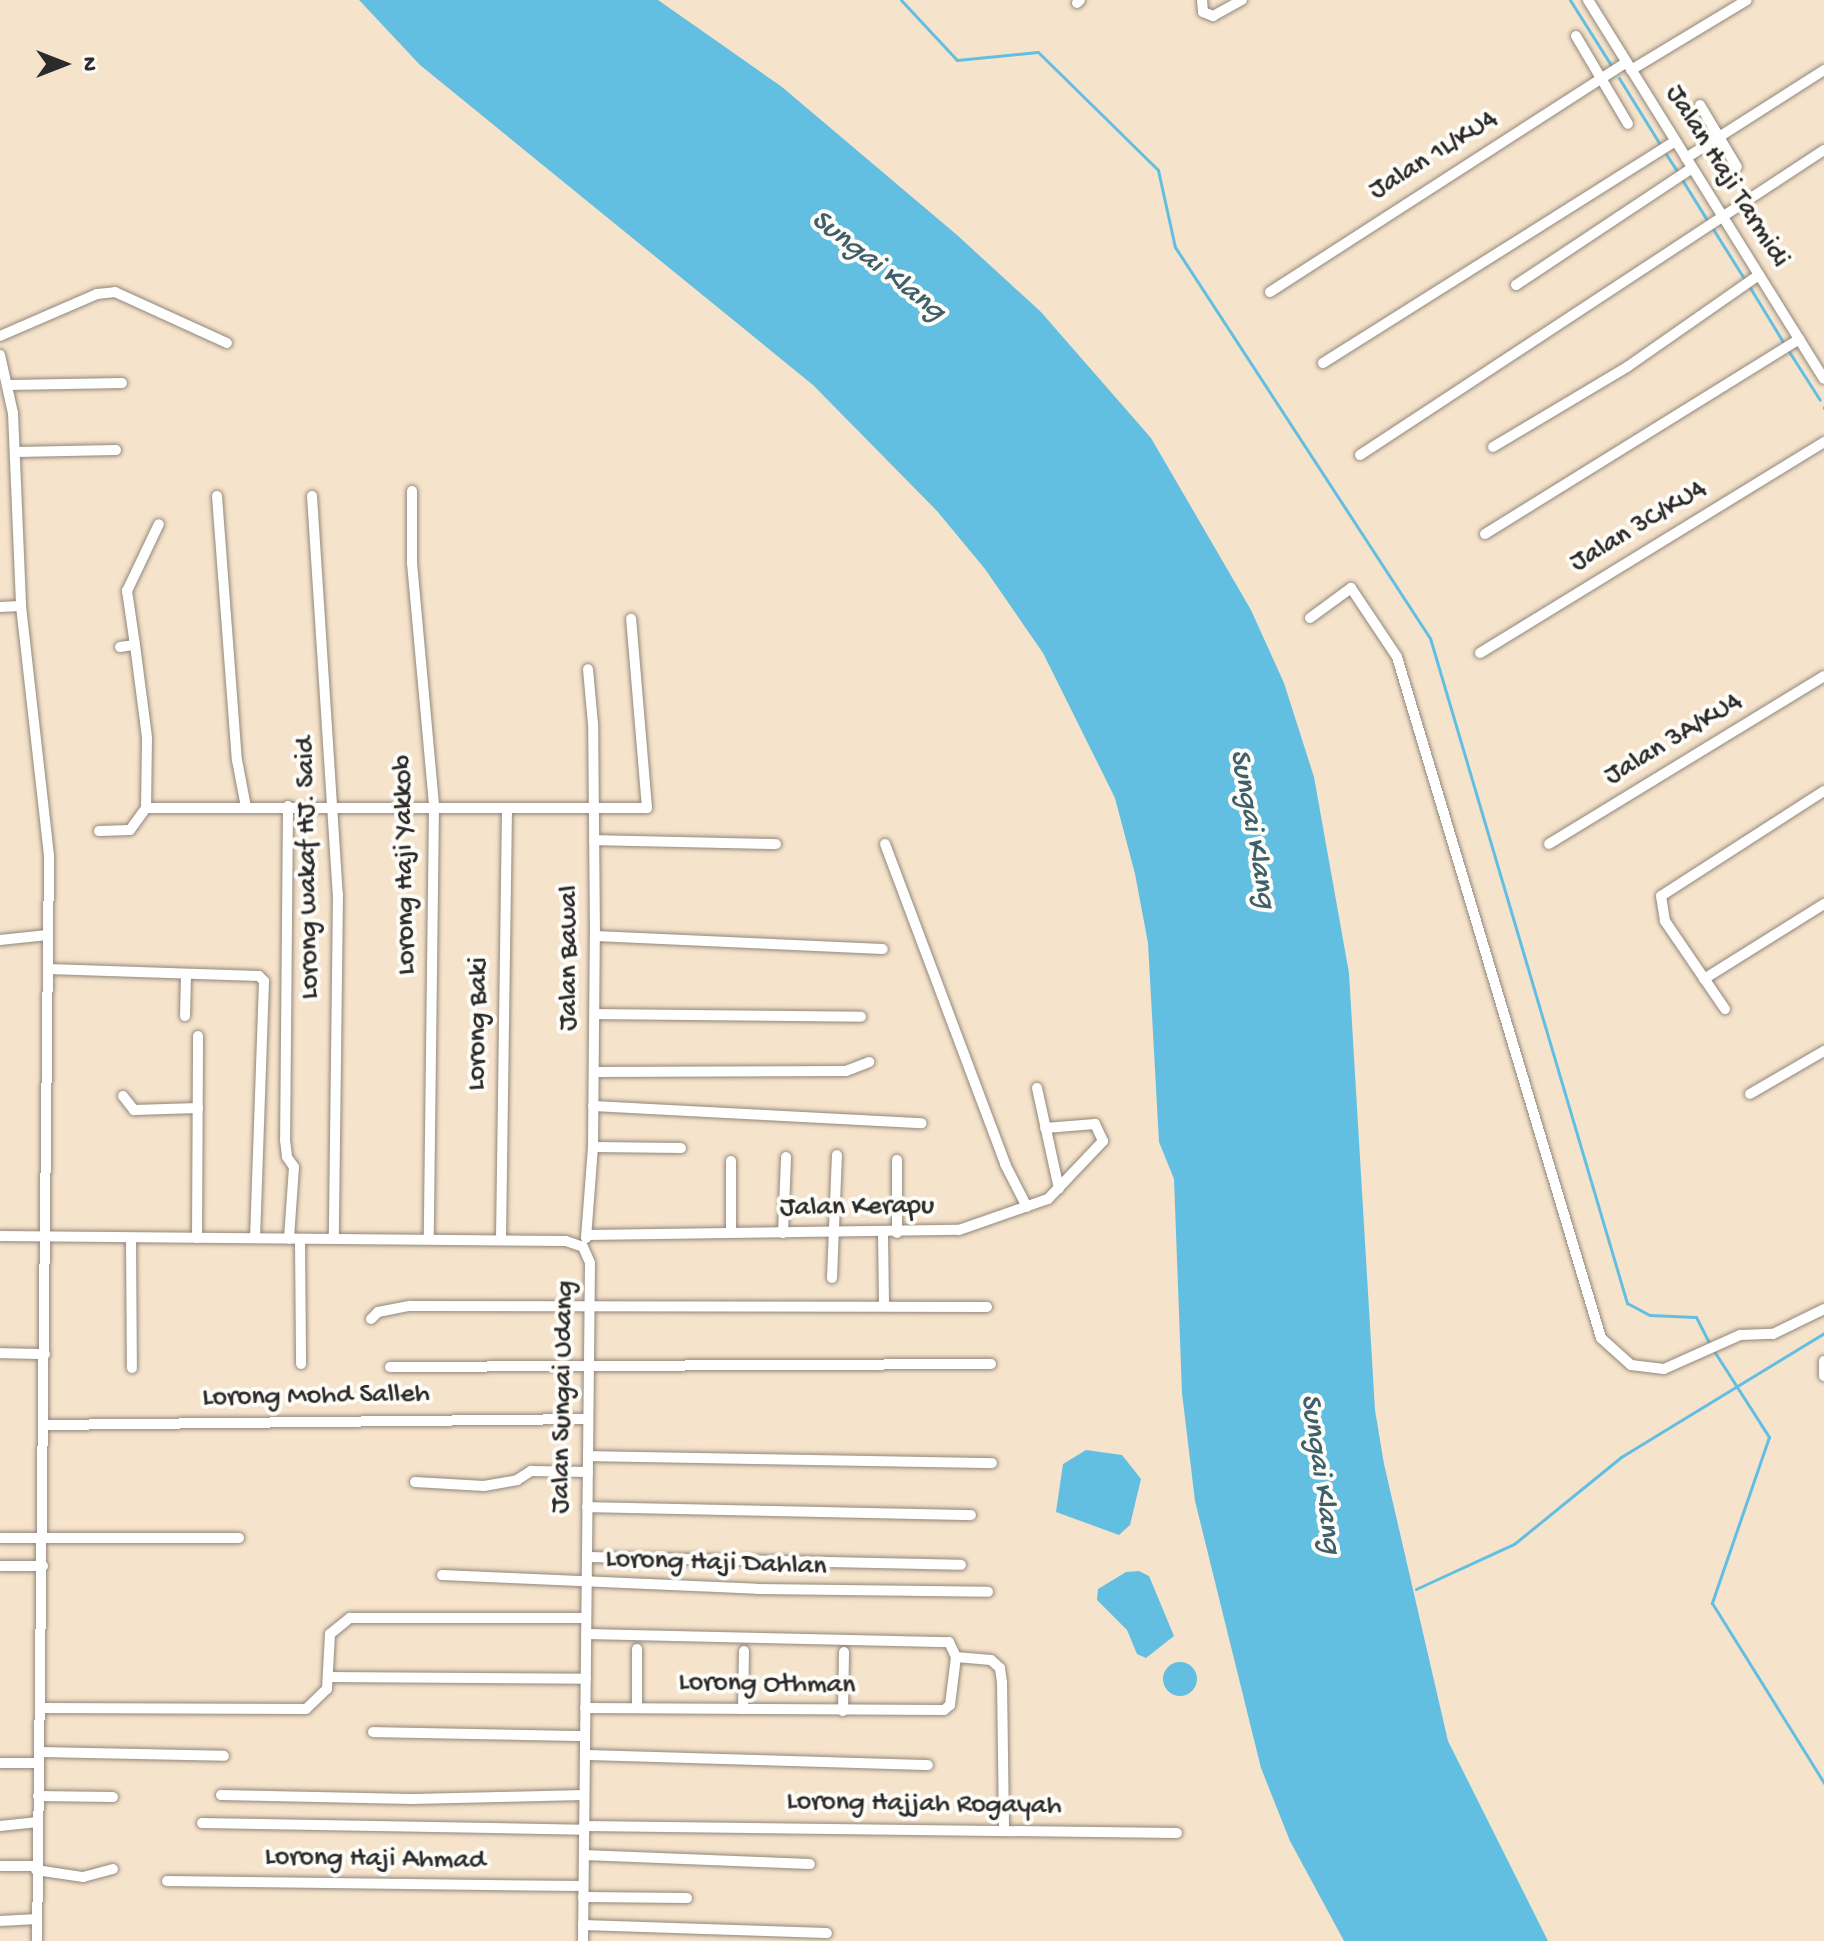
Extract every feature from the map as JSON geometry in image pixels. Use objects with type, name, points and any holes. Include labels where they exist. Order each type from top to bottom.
[{"type":"street","points":[[1202,0],[1203,12],[1213,16],[1242,0]]},
{"type":"street","name":"Jalan Haji Tarmidi","points":[[1588,0],[1722,215],[1755,277],[1824,379]]},
{"type":"street","name":"Jalan 1L/KU4","points":[[1270,292],[1603,77],[1629,66],[1747,0]]},
{"type":"street","points":[[1576,36],[1628,124]]},
{"type":"street","points":[[1686,158],[1824,70]]},
{"type":"street","points":[[1700,105],[1737,167]]},
{"type":"street","points":[[1323,363],[1675,141]]},
{"type":"street","points":[[1360,455],[1824,150]]},
{"type":"street","points":[[1516,285],[1692,168]]},
{"type":"street","points":[[1493,447],[1627,367],[1755,277]]},
{"type":"street","points":[[0,336],[97,294],[115,292],[227,343]]},
{"type":"street","points":[[1485,534],[1799,339]]},
{"type":"street","points":[[0,355],[9,385],[16,452],[21,606],[49,857],[44,1539],[37,1941]]},
{"type":"street","points":[[9,385],[122,383]]},
{"type":"street","name":"Jalan 3C/KU4","points":[[1480,653],[1824,442]]},
{"type":"street","points":[[16,452],[116,450]]},
{"type":"street","name":"Lorong Haji Yakkob","points":[[412,491],[412,563],[434,807],[429,1239]]},
{"type":"street","points":[[217,496],[232,700],[246,807]]},
{"type":"street","name":"Lorong wakaf HJ. Said","points":[[312,496],[335,806],[334,1239]]},
{"type":"street","points":[[99,831],[130,830],[146,808],[147,738],[127,591],[159,524]]},
{"type":"street","points":[[1310,618],[1351,588],[1397,657],[1490,954],[1601,1338],[1631,1365],[1664,1369],[1695,1357],[1725,1340],[1773,1334],[1824,1309]]},
{"type":"street","points":[[0,607],[21,606]]},
{"type":"street","points":[[146,808],[647,808],[631,619]]},
{"type":"street","points":[[120,647],[135,645]]},
{"type":"street","name":"Jalan Bawal","points":[[583,1247],[587,1235],[593,1147],[595,1014],[594,840],[588,669]]},
{"type":"street","name":"Jalan 3A/KU4","points":[[1549,844],[1824,676]]},
{"type":"street","points":[[1725,1009],[1665,921],[1661,896],[1824,791]]},
{"type":"street","points":[[288,806],[286,1149],[294,1167],[294,1239],[301,1364]]},
{"type":"street","name":"Lorong Baki","points":[[501,1239],[507,810]]},
{"type":"street","points":[[594,840],[776,844]]},
{"type":"street","points":[[885,844],[1022,1210]]},
{"type":"street","points":[[1704,979],[1824,904]]},
{"type":"street","points":[[0,940],[48,935]]},
{"type":"street","points":[[595,936],[883,949]]},
{"type":"street","points":[[48,969],[115,968],[186,976],[259,976],[264,985],[255,1238]]},
{"type":"street","points":[[185,1016],[186,976]]},
{"type":"street","points":[[264,985],[286,994]]},
{"type":"street","points":[[595,1014],[861,1017]]},
{"type":"street","points":[[197,1238],[198,1036]]},
{"type":"street","points":[[1750,1094],[1824,1051]]},
{"type":"street","points":[[594,1072],[846,1071],[869,1062]]},
{"type":"street","points":[[1037,1088],[1059,1189]]},
{"type":"street","points":[[123,1096],[134,1110],[198,1108]]},
{"type":"street","points":[[593,1106],[922,1123]]},
{"type":"street","name":"Jalan Kerapu","points":[[587,1235],[959,1230],[1022,1210],[1059,1189],[1101,1147],[1103,1133],[1095,1124],[1045,1128]]},
{"type":"street","points":[[593,1147],[681,1148]]},
{"type":"street","points":[[832,1278],[837,1155]]},
{"type":"street","points":[[783,1233],[786,1157]]},
{"type":"street","points":[[897,1160],[897,1233]]},
{"type":"street","points":[[731,1161],[731,1232]]},
{"type":"street","points":[[883,1232],[884,1305]]},
{"type":"street","name":"Jalan Sungai Udang","points":[[0,1236],[501,1239],[566,1241],[583,1247],[590,1263],[583,1941]]},
{"type":"street","points":[[131,1239],[132,1368]]},
{"type":"street","points":[[371,1319],[378,1312],[410,1306],[987,1307]]},
{"type":"street","points":[[0,1353],[45,1354]]},
{"type":"street","points":[[1824,1361],[1824,1376]]},
{"type":"street","points":[[390,1367],[589,1369],[991,1364]]},
{"type":"street","name":"Lorong Mohd Salleh","points":[[44,1425],[588,1419]]},
{"type":"street","points":[[588,1456],[992,1463]]},
{"type":"street","points":[[415,1482],[484,1486],[517,1480],[531,1471],[588,1472]]},
{"type":"street","points":[[587,1507],[971,1515]]},
{"type":"street","points":[[0,1538],[239,1538]]},
{"type":"street","points":[[587,1557],[961,1565]]},
{"type":"street","points":[[0,1566],[43,1566]]},
{"type":"street","name":"Lorong Haji Dahlan","points":[[442,1575],[587,1583],[988,1592]]},
{"type":"street","points":[[41,1708],[306,1709],[327,1689],[330,1634],[350,1618],[586,1618]]},
{"type":"street","points":[[586,1634],[949,1642],[956,1657],[991,1660],[1000,1668],[1004,1829]]},
{"type":"street","points":[[637,1649],[637,1708]]},
{"type":"street","points":[[743,1709],[744,1651]]},
{"type":"street","points":[[843,1711],[844,1652]]},
{"type":"street","name":"Lorong Othman","points":[[585,1708],[948,1709],[956,1657]]},
{"type":"street","points":[[329,1677],[586,1679]]},
{"type":"street","points":[[373,1732],[585,1736]]},
{"type":"street","points":[[585,1755],[928,1765]]},
{"type":"street","points":[[0,1763],[39,1758],[224,1756]]},
{"type":"street","points":[[221,1795],[412,1799],[584,1795]]},
{"type":"street","points":[[38,1796],[113,1797]]},
{"type":"street","points":[[0,1826],[38,1822]]},
{"type":"street","points":[[202,1823],[584,1828]]},
{"type":"street","name":"Lorong Hajjah Rogayah","points":[[584,1828],[1004,1829],[1177,1833]]},
{"type":"street","points":[[584,1855],[810,1864]]},
{"type":"street","points":[[0,1866],[36,1868],[83,1877],[113,1869]]},
{"type":"street","name":"Lorong Haji Ahmad","points":[[167,1881],[583,1892],[687,1898]]},
{"type":"street","points":[[0,1921],[37,1919]]},
{"type":"street","points":[[583,1925],[827,1933]]},
{"type":"water","name":"Sungai Klang","points":[[359,0],[658,0],[782,87],[957,235],[1041,312],[1151,438],[1251,610],[1284,683],[1314,777],[1349,973],[1375,1410],[1384,1464],[1448,1741],[1548,1941],[1344,1941],[1290,1841],[1261,1768],[1195,1501],[1182,1393],[1174,1179],[1159,1142],[1148,943],[1135,874],[1115,798],[1043,653],[985,569],[937,511],[813,385],[420,65]]},
{"type":"water","points":[[1086,1450],[1122,1455],[1141,1479],[1130,1525],[1119,1535],[1056,1512],[1063,1464]]},
{"type":"water","points":[[1139,1571],[1149,1576],[1174,1636],[1146,1658],[1137,1654],[1127,1630],[1097,1600],[1098,1589],[1126,1572]]},
{"type":"water","points":[[1180,1662],[1192,1667],[1197,1679],[1192,1691],[1180,1696],[1168,1691],[1163,1679],[1168,1667]]},
{"type":"waterway","points":[[901,0],[957,60],[1038,52],[1158,170],[1175,247],[1430,638],[1627,1303],[1650,1315],[1696,1317],[1710,1344]]},
{"type":"waterway","points":[[1570,0],[1611,65]]},
{"type":"waterway","points":[[1619,78],[1661,146]]},
{"type":"waterway","points":[[1666,154],[1679,174]]},
{"type":"waterway","points":[[1681,178],[1707,220]]},
{"type":"waterway","points":[[1713,229],[1745,280]]},
{"type":"waterway","points":[[1749,286],[1783,342]]},
{"type":"waterway","points":[[1788,350],[1820,400]]},
{"type":"waterway","points":[[1416,1589],[1514,1544],[1621,1457],[1824,1333]]},
{"type":"waterway","points":[[1714,1351],[1769,1437],[1712,1603],[1824,1783]]}]
